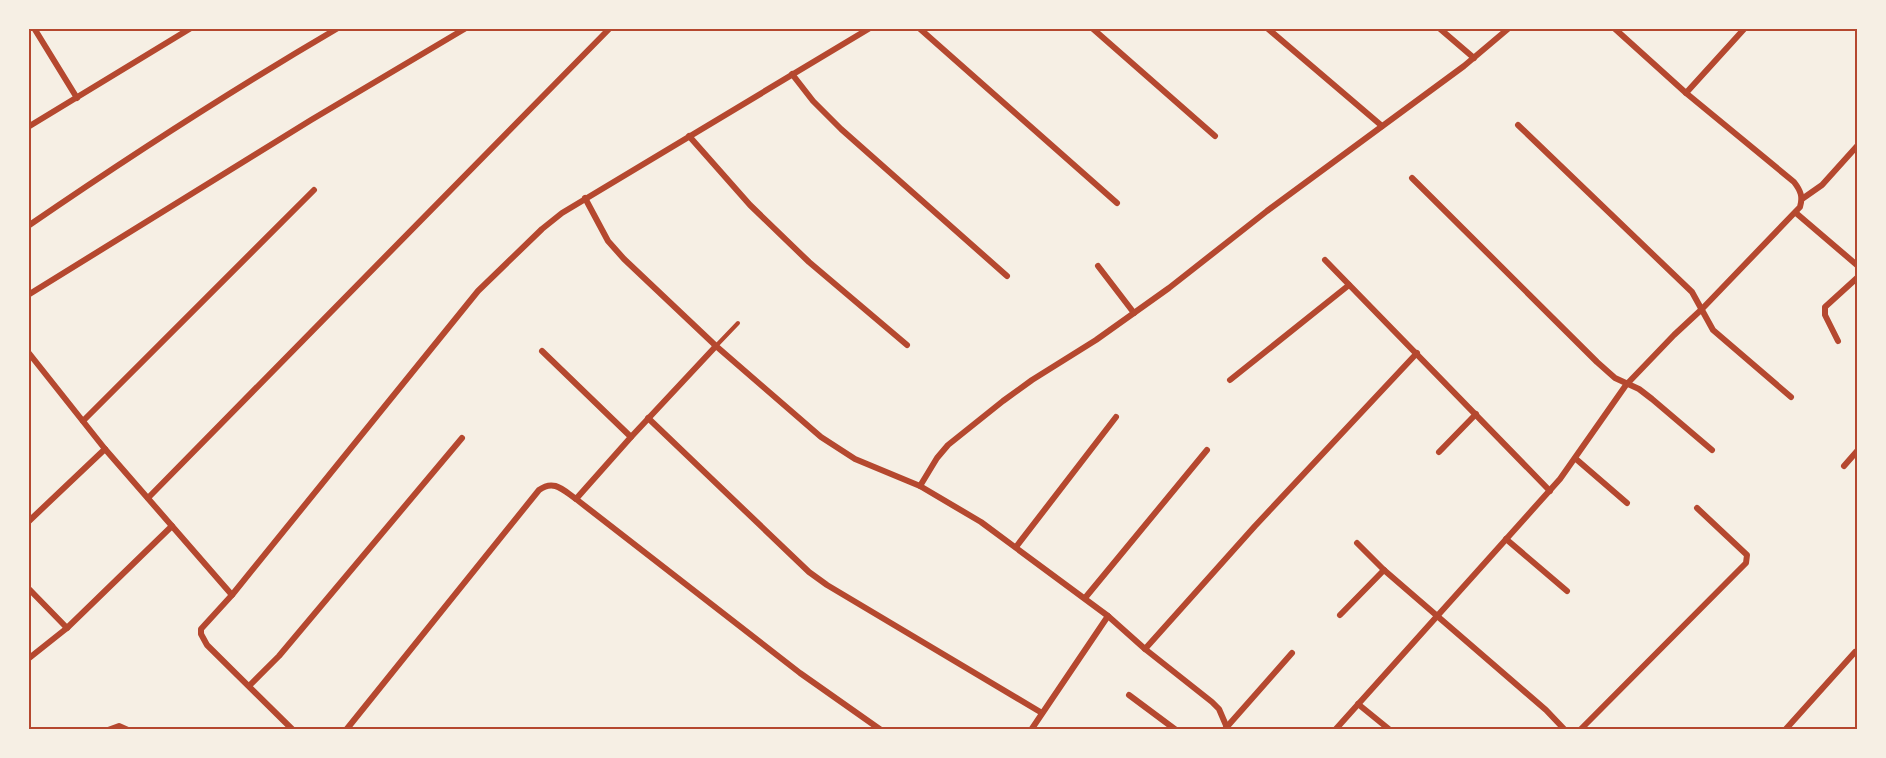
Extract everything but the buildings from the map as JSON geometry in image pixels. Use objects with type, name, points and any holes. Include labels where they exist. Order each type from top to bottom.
[{"type":"street","points":[[34,28],[77,98]]},
{"type":"street","points":[[28,127],[191,28]]},
{"type":"street","points":[[28,226],[126,159],[243,84],[338,28]]},
{"type":"street","points":[[28,295],[311,120],[466,28]]},
{"type":"street","points":[[148,498],[610,28]]},
{"type":"street","points":[[293,729],[207,645],[201,634],[201,628],[232,595],[478,291],[542,229],[585,198],[870,28]]},
{"type":"street","points":[[919,28],[1117,203]]},
{"type":"street","points":[[1092,28],[1215,136]]},
{"type":"street","points":[[1267,28],[1382,126]]},
{"type":"street","points":[[1439,28],[1474,58]]},
{"type":"street","points":[[920,486],[937,458],[963,432],[1025,385],[1134,313],[1474,58],[1509,28]]},
{"type":"street","points":[[1335,729],[1550,491],[1576,459],[1626,384],[1800,207],[1802,199],[1800,190],[1794,182],[1686,93],[1614,28]]},
{"type":"street","points":[[1686,93],[1745,28]]},
{"type":"street","points":[[792,74],[813,101],[841,129],[1007,276]]},
{"type":"street","points":[[1518,125],[1692,292],[1713,330],[1791,397]]},
{"type":"street","points":[[688,136],[750,205],[809,262],[907,345]]},
{"type":"street","points":[[1802,199],[1822,185],[1857,145]]},
{"type":"street","points":[[1412,178],[1597,362],[1626,384],[1639,389],[1712,450]]},
{"type":"street","points":[[83,421],[314,189]]},
{"type":"street","points":[[585,198],[608,241],[624,260],[716,346],[837,448],[855,459],[920,486],[968,513],[1016,547],[1108,616],[1145,649],[1212,702],[1219,709],[1226,729],[1292,653]]},
{"type":"street","points":[[1796,213],[1857,266]]},
{"type":"street","points":[[1325,260],[1550,491]]},
{"type":"street","points":[[1098,266],[1134,313]]},
{"type":"street","points":[[1838,342],[1825,315],[1825,307],[1857,277]]},
{"type":"street","points":[[1230,380],[1349,285]]},
{"type":"street","points":[[576,499],[716,346]]},
{"type":"street","points":[[542,351],[631,437]]},
{"type":"street","points":[[28,352],[105,449],[232,595]]},
{"type":"street","points":[[1145,649],[1255,526],[1417,353]]},
{"type":"street","points":[[1439,452],[1476,414]]},
{"type":"street","points":[[1016,547],[1116,417]]},
{"type":"street","points":[[648,418],[780,546],[827,585],[1042,713]]},
{"type":"street","points":[[249,686],[279,656],[462,438]]},
{"type":"street","points":[[28,522],[105,449]]},
{"type":"street","points":[[1085,598],[1207,450]]},
{"type":"street","points":[[1844,466],[1857,450]]},
{"type":"street","points":[[1576,459],[1627,502]]},
{"type":"street","points":[[346,729],[539,490],[546,485],[557,485],[800,673],[881,729]]},
{"type":"street","points":[[1580,729],[1746,562],[1747,555],[1697,508]]},
{"type":"street","points":[[28,659],[67,628],[172,526]]},
{"type":"street","points":[[1506,539],[1567,591]]},
{"type":"street","points":[[1357,543],[1384,570],[1565,729]]},
{"type":"street","points":[[1341,615],[1384,570]]},
{"type":"street","points":[[28,588],[67,628]]},
{"type":"street","points":[[1031,729],[1108,616]]},
{"type":"street","points":[[1785,729],[1855,652]]},
{"type":"street","points":[[1129,695],[1176,729]]},
{"type":"street","points":[[1358,704],[1390,729]]},
{"type":"street","points":[[108,729],[119,726],[128,729]]},
{"type":"lane","points":[[716,346],[738,323]]}]
